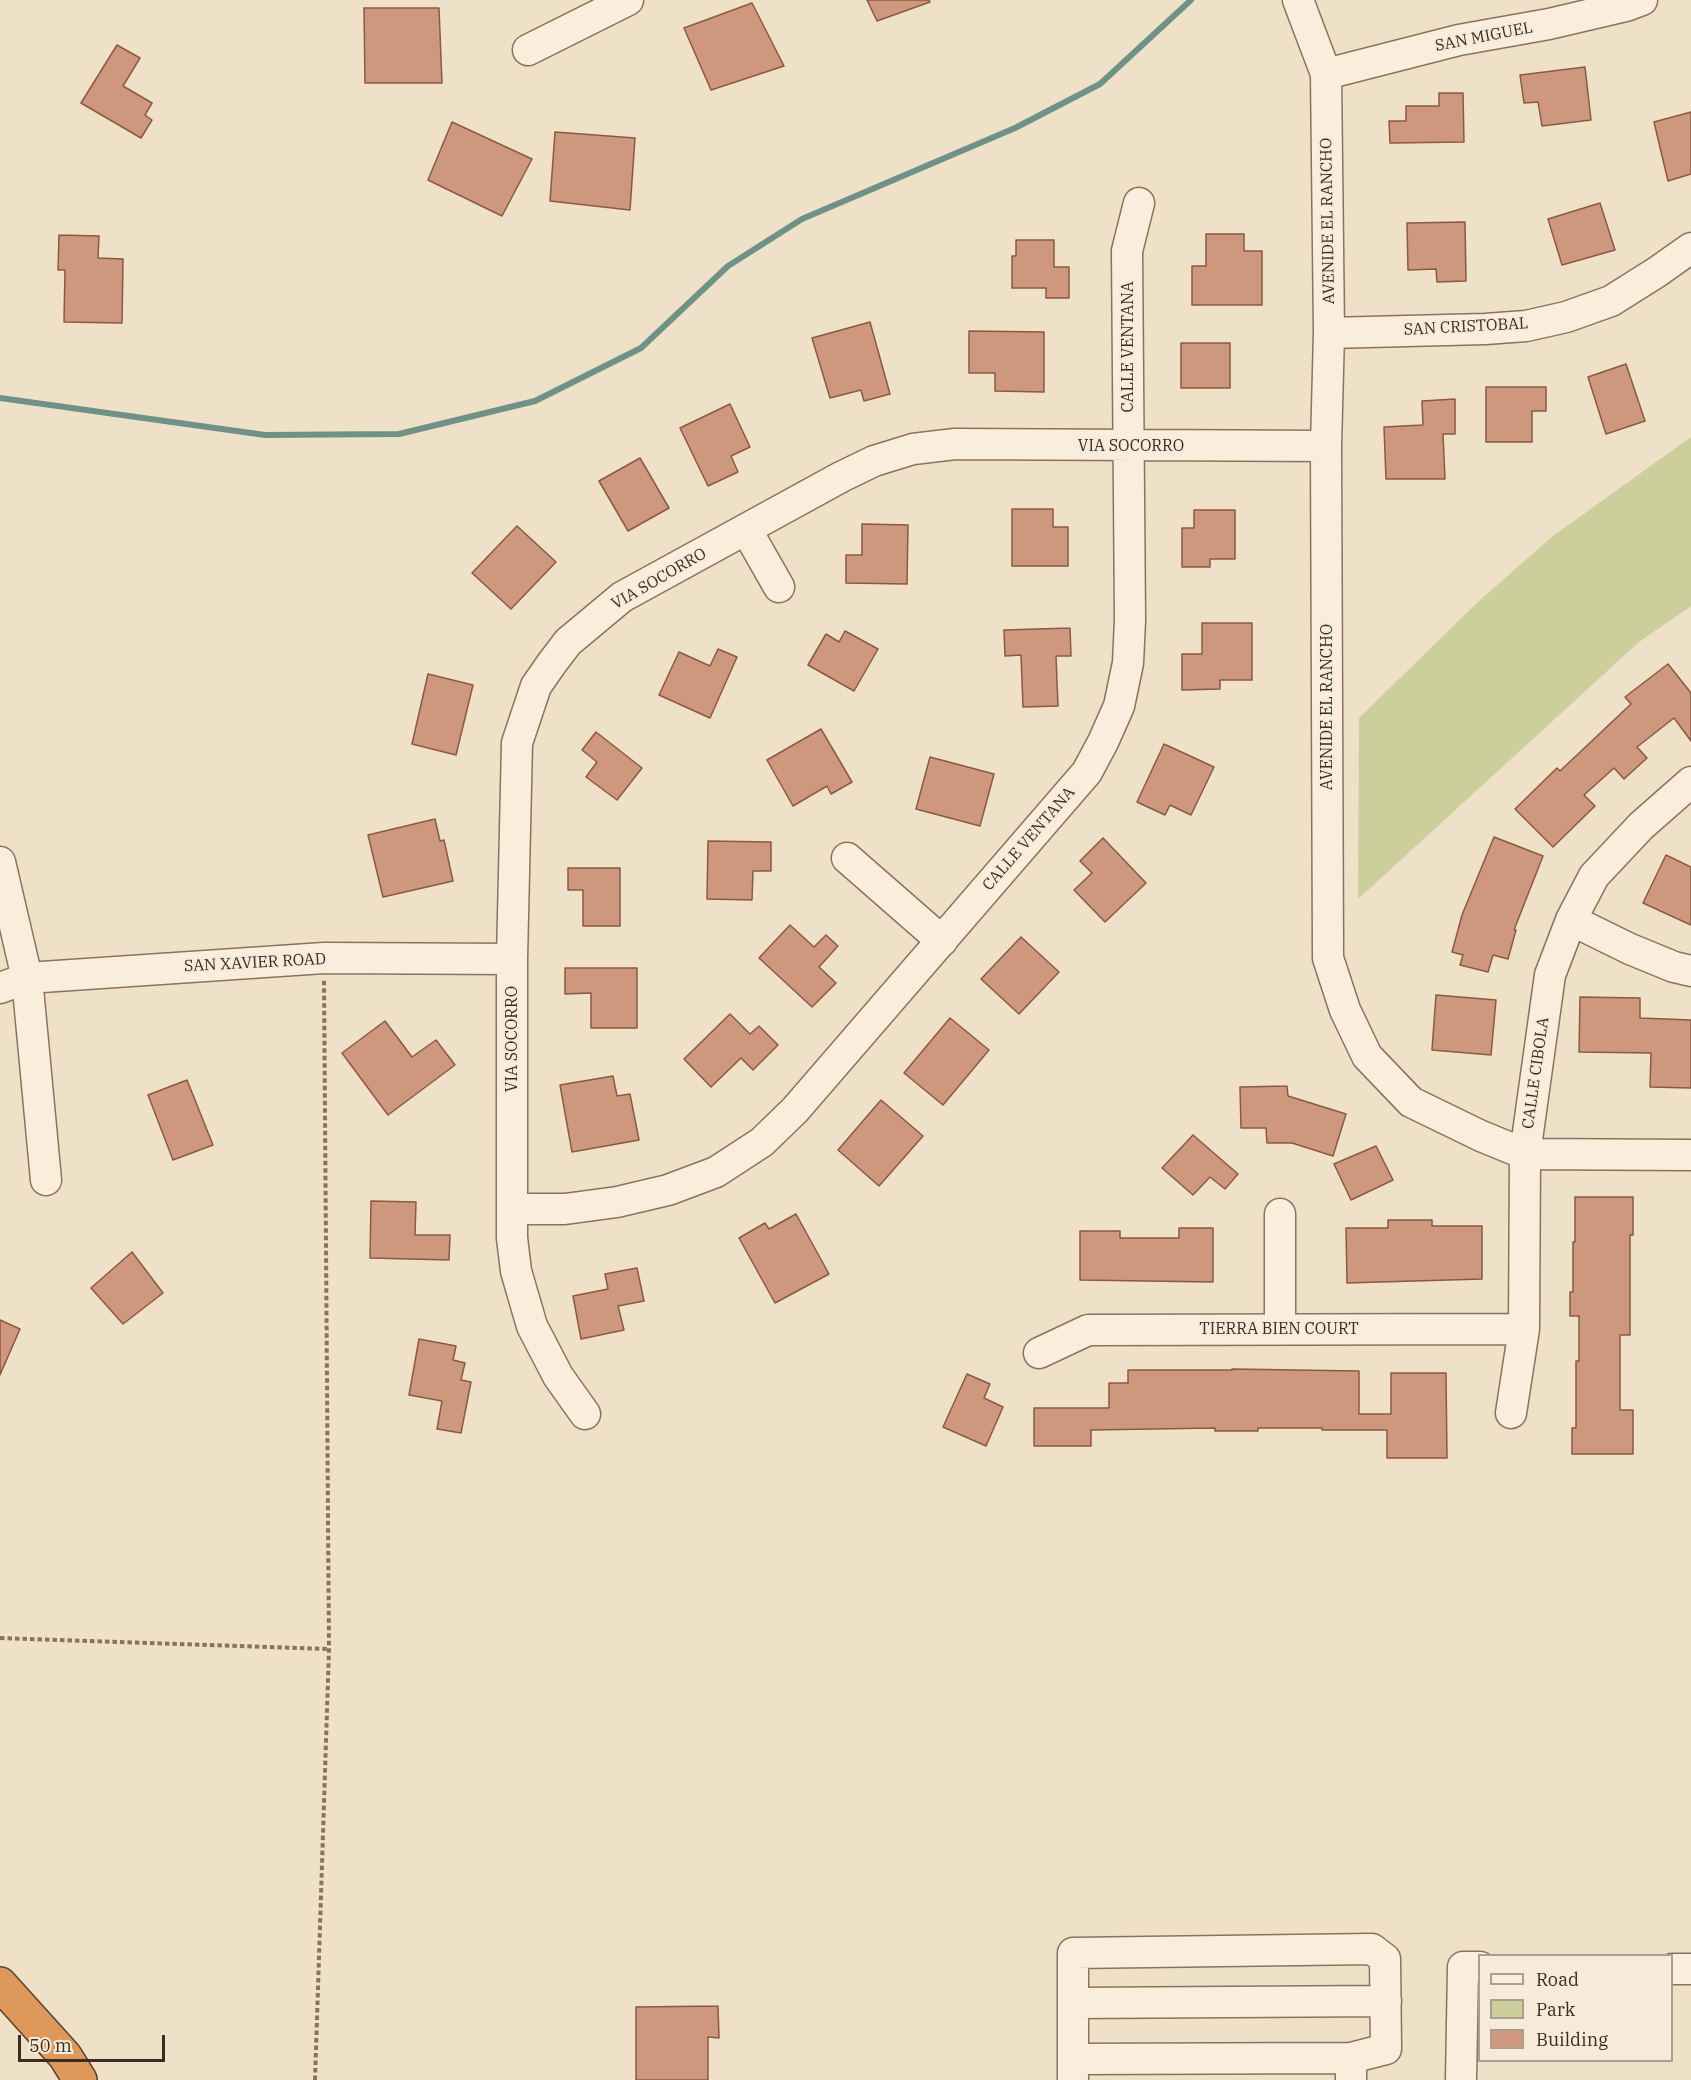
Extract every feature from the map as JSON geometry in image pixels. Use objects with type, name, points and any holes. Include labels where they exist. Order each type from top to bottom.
[{"type":"highway","points":[[0,1984],[65,2056],[80,2080]]},
{"type":"street","points":[[528,50],[628,0]]},
{"type":"street","name":"AVENIDE EL RANCHO","points":[[1298,0],[1326,74],[1329,333],[1326,446],[1328,958],[1345,1010],[1367,1056],[1411,1102],[1481,1136],[1525,1154],[1691,1155]]},
{"type":"street","name":"SAN MIGUEL","points":[[1326,74],[1459,40],[1549,24],[1626,6],[1642,0]]},
{"type":"street","name":"CALLE VENTANA","points":[[512,1209],[564,1209],[617,1202],[668,1190],[716,1172],[762,1142],[795,1110],[1087,772],[1119,706],[1128,663],[1130,620],[1127,251],[1138,203]]},
{"type":"street","name":"SAN CRISTOBAL","points":[[1329,333],[1485,329],[1526,326],[1566,317],[1611,301],[1691,248]]},
{"type":"street","name":"VIA SOCORRO","points":[[585,1414],[558,1376],[532,1326],[516,1271],[512,1238],[512,959],[517,743],[536,686],[568,642],[622,597],[841,477],[874,461],[913,449],[955,444],[1326,446]]},
{"type":"street","points":[[747,529],[779,587]]},
{"type":"street","name":"CALLE CIBOLA","points":[[1511,1413],[1524,1329],[1525,1154],[1550,975],[1571,920],[1594,876],[1641,826],[1691,782]]},
{"type":"street","points":[[847,858],[942,941]]},
{"type":"street","points":[[0,862],[14,983],[46,1180]]},
{"type":"street","points":[[1571,920],[1641,953],[1674,967],[1691,971]]},
{"type":"street","name":"SAN XAVIER ROAD","points":[[14,983],[324,958],[512,959]]},
{"type":"street","points":[[1280,1214],[1280,1329]]},
{"type":"street","name":"TIERRA BIEN COURT","points":[[1039,1353],[1088,1329],[1524,1329]]},
{"type":"street","points":[[1372,1949],[1385,1959],[1386,2001],[1386,2049],[1351,2069],[1073,2069],[1073,1953],[1372,1949]]},
{"type":"street","points":[[1461,2080],[1471,1967]]},
{"type":"street","points":[[1673,1969],[1691,1969]]},
{"type":"street","points":[[1073,2003],[1386,2001]]},
{"type":"path","points":[[315,2080],[329,1649],[324,958]]},
{"type":"path","points":[[0,1638],[329,1649]]},
{"type":"green space","points":[[1691,437],[1691,606],[1639,642],[1358,899],[1359,718],[1480,600],[1553,536]]},
{"type":"building","points":[[867,0],[929,0],[930,2],[877,21]]},
{"type":"building","points":[[752,3],[784,66],[711,90],[684,28]]},
{"type":"building","points":[[364,8],[439,8],[442,83],[365,83]]},
{"type":"building","points":[[117,45],[140,58],[123,86],[152,103],[145,115],[152,120],[141,138],[81,103]]},
{"type":"building","points":[[1585,67],[1591,120],[1542,126],[1538,102],[1524,103],[1520,75]]},
{"type":"building","points":[[1439,93],[1463,93],[1464,142],[1390,143],[1389,121],[1406,121],[1406,106],[1439,106]]},
{"type":"building","points":[[1691,112],[1691,174],[1668,181],[1654,122]]},
{"type":"building","points":[[452,122],[532,159],[502,216],[428,180]]},
{"type":"building","points":[[555,132],[635,138],[630,210],[550,201]]},
{"type":"building","points":[[1600,203],[1615,250],[1562,265],[1548,219]]},
{"type":"building","points":[[1465,222],[1466,281],[1437,282],[1436,269],[1408,270],[1407,223]]},
{"type":"building","points":[[1206,234],[1244,234],[1244,251],[1262,251],[1262,305],[1192,305],[1192,266],[1206,266]]},
{"type":"building","points":[[59,235],[99,236],[98,258],[123,259],[122,323],[64,322],[65,270],[58,270]]},
{"type":"building","points":[[1016,240],[1054,240],[1054,267],[1069,267],[1069,298],[1046,298],[1046,288],[1012,288],[1012,256],[1016,256]]},
{"type":"building","points":[[870,322],[890,394],[864,401],[861,390],[830,398],[812,338]]},
{"type":"building","points":[[969,331],[1044,332],[1044,392],[995,391],[995,373],[969,373]]},
{"type":"building","points":[[1181,343],[1230,343],[1230,388],[1181,388]]},
{"type":"building","points":[[1626,364],[1645,421],[1606,434],[1588,377]]},
{"type":"building","points":[[1486,387],[1546,387],[1546,411],[1532,411],[1532,442],[1486,442]]},
{"type":"building","points":[[1455,399],[1455,434],[1443,434],[1445,479],[1386,479],[1384,427],[1423,425],[1422,401]]},
{"type":"building","points":[[730,404],[750,447],[731,456],[738,472],[708,486],[680,428]]},
{"type":"building","points":[[640,458],[669,508],[628,531],[599,481]]},
{"type":"building","points":[[1012,509],[1053,509],[1053,527],[1068,527],[1068,566],[1012,566]]},
{"type":"building","points":[[1194,510],[1235,510],[1235,559],[1210,559],[1210,567],[1182,567],[1182,528],[1194,528]]},
{"type":"building","points":[[862,524],[908,525],[907,584],[846,583],[846,555],[862,555]]},
{"type":"building","points":[[517,526],[556,562],[511,609],[472,573]]},
{"type":"building","points":[[1202,623],[1252,623],[1252,680],[1220,680],[1220,689],[1182,690],[1182,654],[1202,654]]},
{"type":"building","points":[[1070,628],[1071,656],[1056,656],[1058,706],[1023,707],[1021,655],[1005,656],[1004,630]]},
{"type":"building","points":[[845,631],[878,649],[854,691],[808,665],[826,634],[839,642]]},
{"type":"building","points":[[718,649],[737,657],[710,718],[659,695],[679,652],[710,666]]},
{"type":"building","points":[[1668,664],[1691,693],[1691,741],[1674,718],[1637,747],[1647,758],[1624,779],[1614,768],[1584,795],[1595,806],[1553,847],[1515,809],[1557,768],[1560,771],[1631,704],[1625,697]]},
{"type":"building","points":[[428,674],[473,685],[456,755],[412,744]]},
{"type":"building","points":[[821,729],[852,782],[831,794],[827,786],[793,806],[767,760]]},
{"type":"building","points":[[596,732],[642,768],[617,800],[586,777],[597,762],[582,750]]},
{"type":"building","points":[[1164,744],[1214,767],[1191,815],[1170,805],[1165,815],[1137,802]]},
{"type":"building","points":[[930,757],[994,774],[980,826],[916,809]]},
{"type":"building","points":[[435,819],[440,841],[444,840],[453,881],[383,897],[368,835]]},
{"type":"building","points":[[1494,837],[1543,856],[1514,930],[1516,930],[1508,959],[1493,955],[1488,972],[1460,965],[1463,955],[1452,952],[1462,915]]},
{"type":"building","points":[[1103,838],[1146,883],[1105,922],[1074,890],[1092,873],[1080,861]]},
{"type":"building","points":[[708,841],[771,842],[771,871],[753,871],[752,900],[707,899]]},
{"type":"building","points":[[1666,855],[1691,867],[1691,925],[1643,903]]},
{"type":"building","points":[[568,868],[620,868],[620,926],[583,926],[583,890],[568,890]]},
{"type":"building","points":[[790,925],[814,947],[826,935],[838,946],[819,967],[836,983],[812,1007],[759,958]]},
{"type":"building","points":[[1021,937],[1059,972],[1019,1014],[981,979]]},
{"type":"building","points":[[565,968],[637,968],[637,1028],[591,1028],[591,993],[565,994]]},
{"type":"building","points":[[1436,995],[1496,1000],[1491,1055],[1432,1050]]},
{"type":"building","points":[[1580,997],[1640,998],[1640,1018],[1691,1020],[1691,1088],[1650,1087],[1651,1053],[1579,1052]]},
{"type":"building","points":[[730,1014],[750,1034],[759,1026],[778,1045],[753,1070],[741,1058],[711,1087],[684,1059]]},
{"type":"building","points":[[950,1018],[989,1050],[943,1105],[904,1073]]},
{"type":"building","points":[[385,1021],[412,1057],[436,1040],[455,1065],[388,1115],[342,1053]]},
{"type":"building","points":[[613,1076],[617,1096],[630,1094],[639,1140],[572,1152],[560,1085]]},
{"type":"building","points":[[187,1080],[213,1145],[173,1160],[148,1095]]},
{"type":"building","points":[[1287,1086],[1288,1096],[1346,1114],[1333,1156],[1292,1143],[1267,1143],[1266,1128],[1241,1128],[1240,1087]]},
{"type":"building","points":[[881,1100],[923,1136],[879,1186],[838,1150]]},
{"type":"building","points":[[1193,1135],[1238,1174],[1225,1189],[1210,1177],[1193,1195],[1162,1168]]},
{"type":"building","points":[[1376,1146],[1393,1180],[1351,1200],[1334,1164]]},
{"type":"building","points":[[1575,1197],[1633,1197],[1633,1235],[1630,1235],[1630,1335],[1620,1335],[1620,1410],[1633,1410],[1633,1454],[1572,1454],[1572,1428],[1576,1428],[1576,1361],[1579,1361],[1579,1316],[1570,1316],[1570,1292],[1573,1292]]},
{"type":"building","points":[[371,1201],[416,1202],[415,1235],[450,1235],[449,1260],[370,1258]]},
{"type":"building","points":[[796,1214],[829,1274],[775,1303],[739,1238],[765,1223],[769,1229]]},
{"type":"building","points":[[1388,1220],[1432,1220],[1432,1226],[1482,1226],[1482,1279],[1347,1283],[1346,1228],[1388,1228]]},
{"type":"building","points":[[1179,1228],[1213,1228],[1213,1282],[1080,1280],[1080,1231],[1120,1231],[1120,1238],[1179,1238]]},
{"type":"building","points":[[132,1252],[163,1293],[123,1324],[91,1288]]},
{"type":"building","points":[[637,1268],[644,1301],[618,1306],[624,1330],[581,1339],[573,1296],[608,1289],[605,1274]]},
{"type":"building","points":[[0,1320],[20,1329],[0,1375]]},
{"type":"building","points":[[419,1339],[456,1346],[453,1360],[465,1363],[461,1380],[471,1382],[461,1433],[437,1429],[442,1401],[409,1395]]},
{"type":"building","points":[[1128,1370],[1359,1371],[1359,1414],[1391,1414],[1391,1373],[1446,1373],[1447,1458],[1387,1458],[1387,1430],[1322,1430],[1322,1428],[1258,1428],[1258,1431],[1215,1431],[1215,1428],[1091,1430],[1091,1446],[1034,1446],[1034,1408],[1109,1408],[1109,1383],[1128,1383]]},
{"type":"building","points":[[967,1374],[990,1384],[984,1398],[1003,1407],[986,1446],[943,1427]]},
{"type":"building","points":[[718,2006],[719,2038],[708,2037],[708,2080],[636,2080],[636,2007]]},
{"type":"waterway","points":[[0,398],[265,435],[399,434],[535,401],[641,348],[728,266],[802,219],[1015,128],[1100,84],[1191,0]]}]
